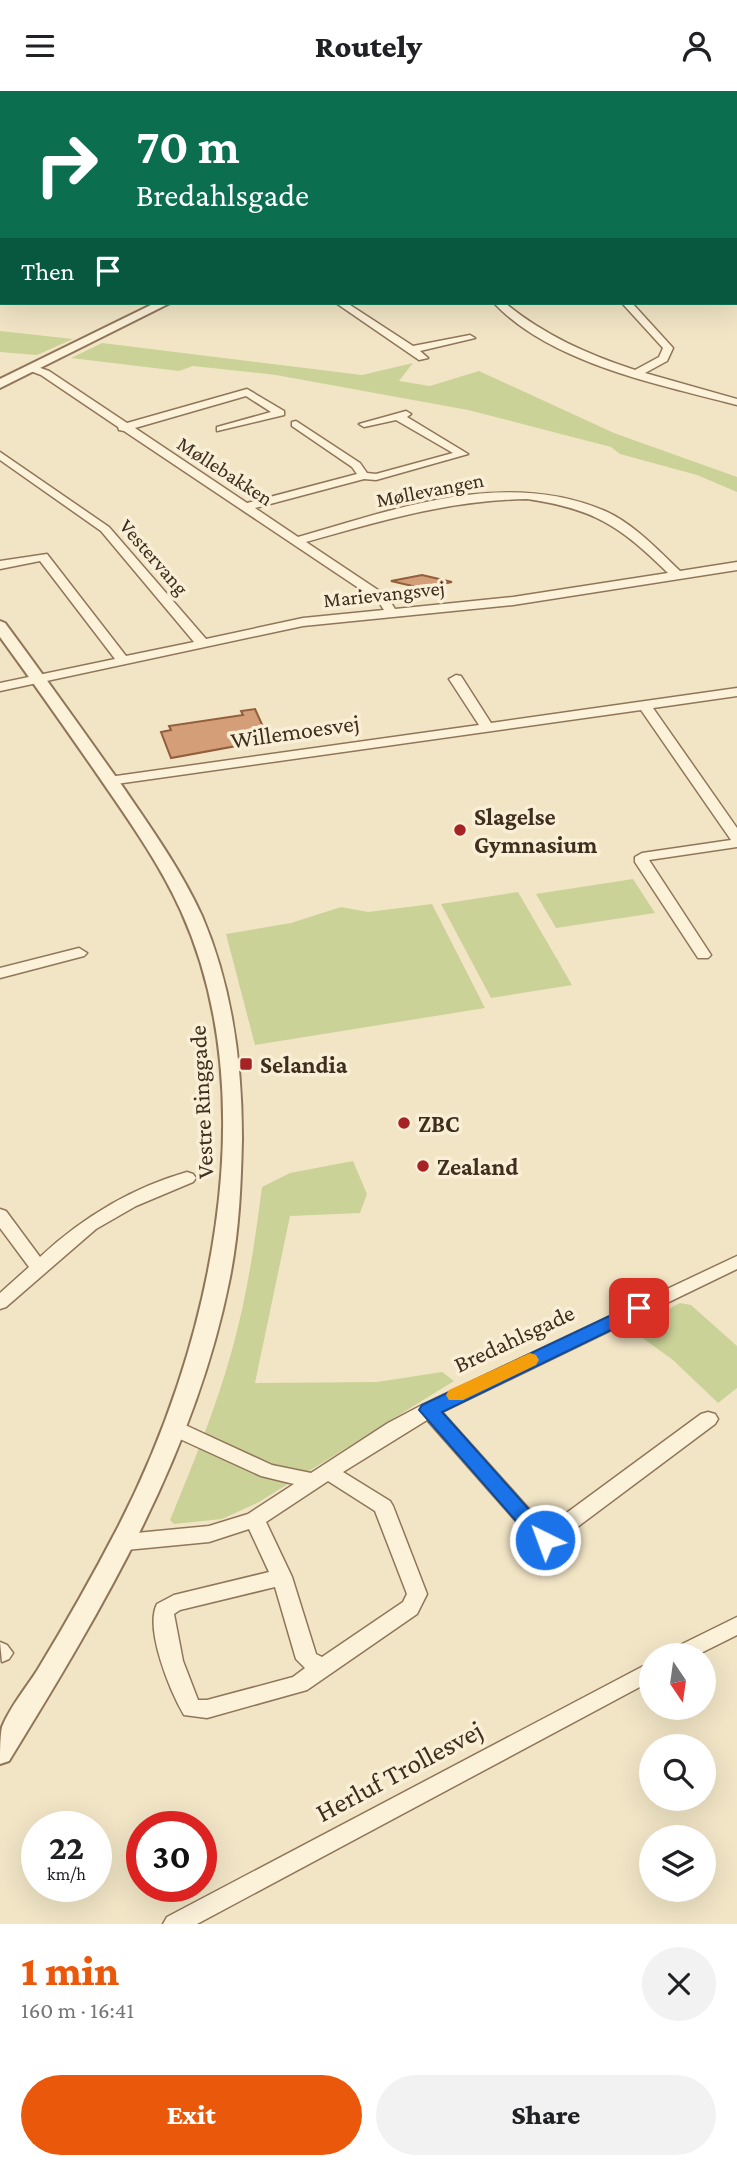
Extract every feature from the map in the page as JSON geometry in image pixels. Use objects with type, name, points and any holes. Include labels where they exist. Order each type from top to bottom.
[{"type":"street","points":[[574,91],[584,91]]},
{"type":"street","points":[[0,384],[160,305]]},
{"type":"street","points":[[344,305],[423,358]]},
{"type":"street","points":[[501,305],[510,313],[573,350],[737,402]]},
{"type":"street","points":[[629,305],[667,348],[663,359],[639,372]]},
{"type":"street","points":[[410,350],[470,338]]},
{"type":"street","name":"Møllebakken","points":[[32,368],[45,373],[123,428],[383,599],[391,612]]},
{"type":"street","points":[[123,428],[247,392],[281,413],[221,429]]},
{"type":"street","points":[[364,424],[410,413]]},
{"type":"street","points":[[245,507],[462,454],[397,416]]},
{"type":"street","points":[[296,424],[356,465],[364,476]]},
{"type":"street","name":"Vestervang","points":[[0,455],[105,529],[203,644]]},
{"type":"street","name":"Møllevangen","points":[[296,541],[423,507],[486,497],[531,497],[567,503],[602,514],[635,537],[677,574]]},
{"type":"street","points":[[0,565],[43,557],[123,660]]},
{"type":"street","name":"Marievangsvej","points":[[0,687],[303,622],[513,601],[737,566]]},
{"type":"street","name":"Vestre Ringgade","points":[[0,626],[161,856],[185,899],[200,935],[220,1001],[229,1052],[235,1152],[228,1234],[219,1283],[176,1429],[126,1542],[58,1661],[0,1753]]},
{"type":"street","points":[[456,679],[487,727]]},
{"type":"street","name":"Willemoesvej","points":[[109,781],[737,692]]},
{"type":"street","points":[[644,704],[737,841],[642,857],[642,862],[703,955]]},
{"type":"street","points":[[0,974],[79,953]]},
{"type":"street","points":[[0,1303],[78,1233],[108,1213],[187,1178]]},
{"type":"street","points":[[0,1215],[39,1268]]},
{"type":"street","name":"Bredahlsgade","points":[[126,1542],[209,1534],[255,1519],[429,1410],[737,1262]]},
{"type":"street","points":[[429,1410],[545,1540],[708,1419]]},
{"type":"street","points":[[176,1429],[268,1471],[320,1477],[383,1506],[416,1594],[410,1608],[299,1684],[207,1709],[191,1709],[185,1700],[162,1619],[164,1610],[174,1603],[282,1577]]},
{"type":"street","points":[[255,1519],[282,1577],[307,1659],[323,1668]]},
{"type":"street","points":[[702,1643],[737,1625]]},
{"type":"street","name":"Herluf Trollesvej","points":[[175,1924],[639,1677]]},
{"type":"green space","points":[[0,331],[73,339],[37,355],[0,352]]},
{"type":"green space","points":[[102,343],[362,375],[413,363],[399,381],[430,386],[479,371],[614,433],[737,477],[737,492],[697,475],[620,454],[611,447],[468,410],[276,375],[193,366],[179,371],[71,358]]},
{"type":"green space","points":[[633,879],[655,913],[556,928],[536,894]]},
{"type":"green space","points":[[518,892],[572,985],[491,998],[441,904]]},
{"type":"green space","points":[[432,904],[485,1008],[255,1045],[226,934],[291,923],[341,907],[368,912]]},
{"type":"green space","points":[[353,1161],[367,1194],[360,1213],[290,1216],[255,1383],[377,1382],[442,1372],[454,1381],[259,1502],[222,1519],[174,1524],[170,1520],[211,1415],[237,1330],[250,1269],[262,1187],[290,1173]]},
{"type":"green space","points":[[680,1303],[691,1305],[737,1346],[737,1388],[718,1403],[673,1360],[630,1329]]},
{"type":"building","points":[[422,575],[452,582],[421,588],[391,581]]},
{"type":"building","points":[[255,709],[269,740],[171,758],[161,732],[171,730],[169,726],[243,715],[241,711]]},
{"type":"slow traffic","points":[[456,1395],[530,1360]]},
{"type":"place","name":"Slagelse Gymnasium","points":[[460,830]]},
{"type":"place","name":"Selandia","points":[[246,1064]]},
{"type":"place","name":"ZBC","points":[[404,1123]]},
{"type":"place","name":"Zealand","points":[[423,1166]]},
{"type":"route","points":[[545,1540],[429,1410],[639,1308]]}]
